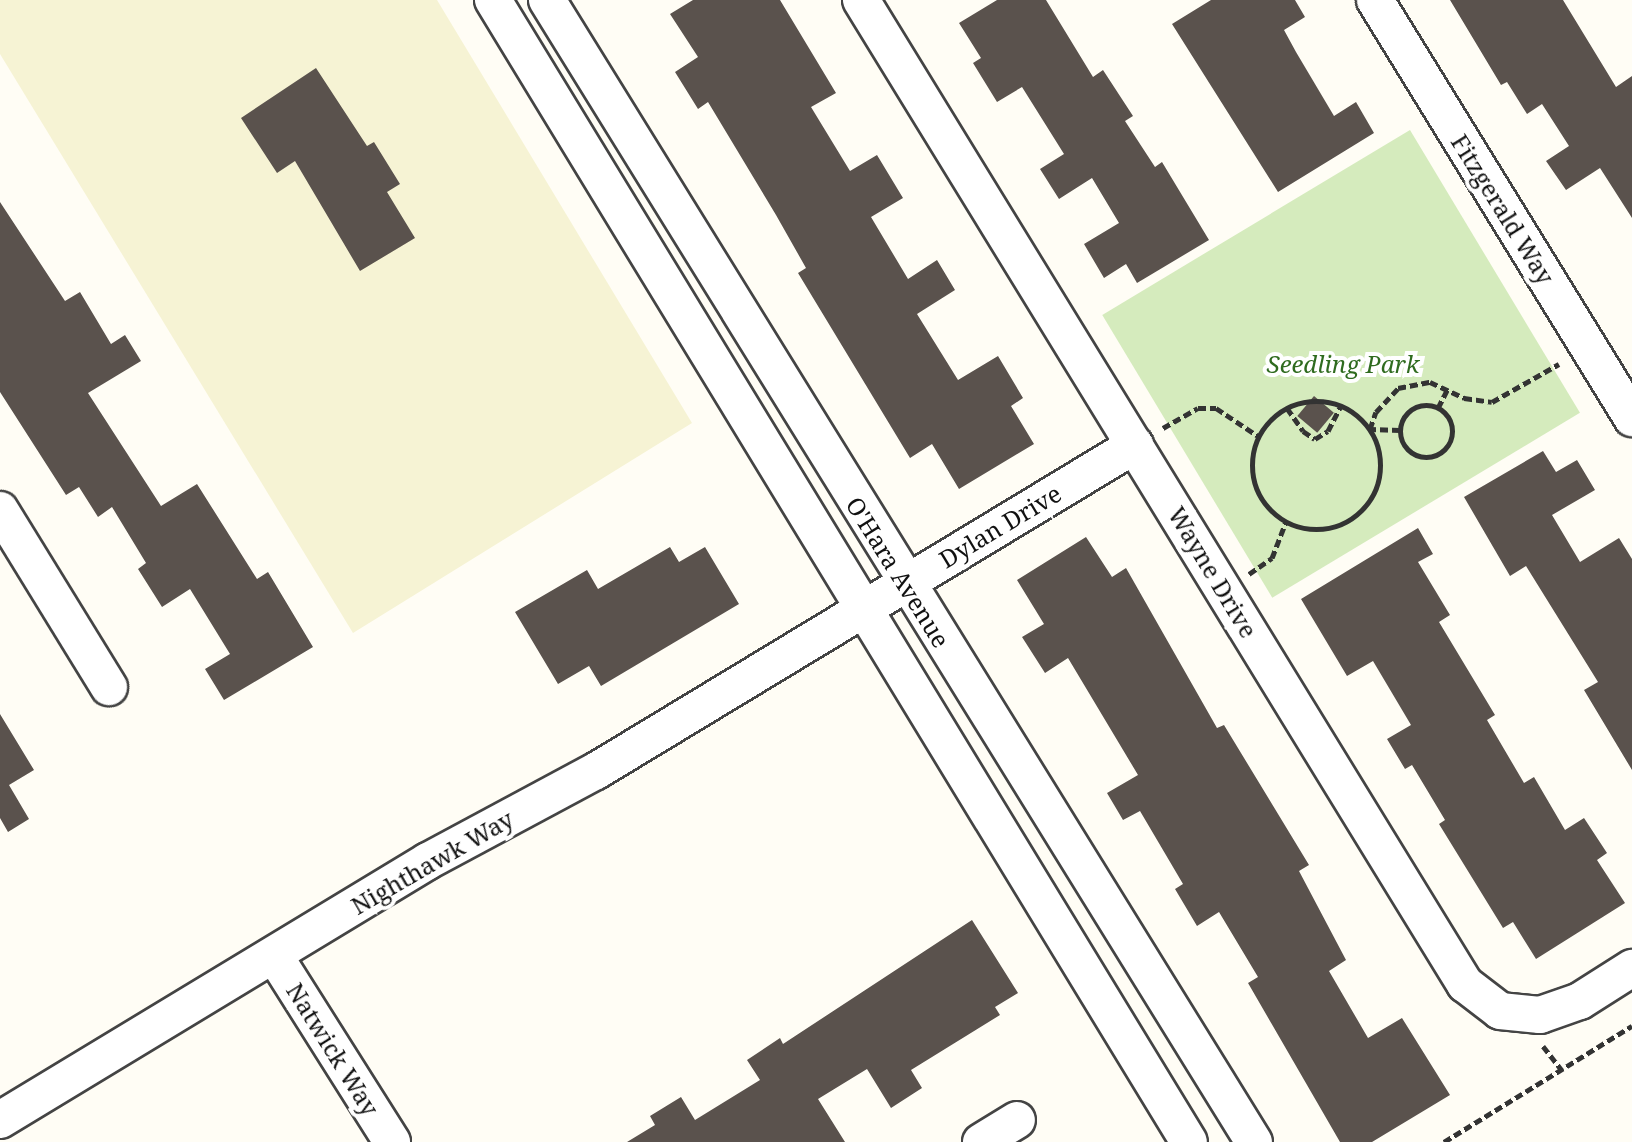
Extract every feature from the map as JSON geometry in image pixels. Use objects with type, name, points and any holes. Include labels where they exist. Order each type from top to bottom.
[{"type":"street","name":"O'Hara Avenue","points":[[493,0],[1189,1142]]},
{"type":"street","name":"O'Hara Avenue","points":[[547,0],[905,584],[1254,1142]]},
{"type":"street","name":"Wayne Drive","points":[[861,0],[1465,984],[1500,1011],[1540,1015],[1580,1001],[1632,968]]},
{"type":"street","name":"Fitzgerald Way","points":[[1375,0],[1632,418]]},
{"type":"street","name":"Dylan Drive","points":[[866,608],[1135,445]]},
{"type":"street","points":[[0,510],[109,687]]},
{"type":"street","name":"Nighthawk Way","points":[[0,1120],[274,955],[866,608]]},
{"type":"street","name":"Natwick Way","points":[[274,955],[392,1142]]},
{"type":"street","points":[[981,1142],[1017,1120]]},
{"type":"path","points":[[1370,429],[1376,412],[1398,388],[1416,381],[1448,388],[1464,398],[1492,402],[1588,346]]},
{"type":"path","points":[[1438,408],[1448,388]]},
{"type":"path","points":[[1312,401],[1341,406],[1370,429],[1380,462],[1373,494],[1363,508],[1336,526],[1319,529],[1286,522],[1267,506],[1254,485],[1252,452],[1258,436],[1287,408],[1312,401]]},
{"type":"path","points":[[1287,408],[1303,431],[1315,439],[1328,431],[1341,406]]},
{"type":"path","points":[[1135,445],[1198,408],[1216,408],[1258,436]]},
{"type":"path","points":[[1438,408],[1453,430],[1441,453],[1414,454],[1404,445],[1400,430],[1412,409],[1438,408]]},
{"type":"path","points":[[1370,429],[1400,430]]},
{"type":"path","points":[[1223,589],[1272,558],[1286,522]]},
{"type":"path","points":[[1444,1142],[1632,1026]]},
{"type":"shaded area","points":[[0,0],[437,0],[692,423],[353,633],[0,54]]},
{"type":"green space","name":"Seedling Park","points":[[1410,130],[1580,413],[1272,598],[1102,315]]},
{"type":"building","points":[[693,0],[780,0],[836,93],[811,107],[850,171],[877,155],[903,198],[871,217],[908,279],[937,260],[955,290],[917,314],[958,380],[998,356],[1023,398],[1011,406],[1034,444],[959,489],[932,444],[910,458],[798,273],[806,268],[708,102],[698,109],[675,72],[698,57],[670,14]]},
{"type":"building","points":[[997,0],[1046,0],[1093,77],[1103,70],[1133,116],[1125,121],[1155,167],[1162,162],[1209,240],[1137,283],[1126,264],[1104,278],[1084,244],[1119,223],[1092,178],[1059,199],[1040,169],[1064,154],[1022,87],[997,102],[973,63],[981,58],[959,23]]},
{"type":"building","points":[[1211,0],[1295,0],[1305,17],[1284,30],[1334,116],[1356,102],[1374,133],[1278,192],[1172,24]]},
{"type":"building","points":[[1450,0],[1563,0],[1616,87],[1632,76],[1632,218],[1600,168],[1566,190],[1546,161],[1569,146],[1542,104],[1527,114],[1507,82],[1501,85]]},
{"type":"building","points":[[316,68],[367,146],[374,142],[400,184],[387,192],[415,238],[360,271],[295,161],[277,173],[241,118]]},
{"type":"building","points":[[0,202],[65,301],[80,292],[111,344],[125,335],[141,361],[88,393],[161,506],[197,484],[257,579],[268,572],[313,647],[224,700],[205,669],[230,654],[190,589],[162,607],[138,569],[146,563],[112,507],[98,517],[79,487],[66,495],[0,392]]},
{"type":"building","points":[[1314,396],[1334,413],[1317,433],[1297,416]]},
{"type":"building","points":[[1543,451],[1556,472],[1577,460],[1595,490],[1552,515],[1580,562],[1619,538],[1632,559],[1632,770],[1584,690],[1598,682],[1526,566],[1510,576],[1464,497]]},
{"type":"building","points":[[1418,528],[1433,554],[1418,562],[1450,615],[1439,622],[1495,715],[1487,720],[1524,783],[1534,777],[1565,830],[1584,818],[1607,853],[1597,860],[1625,903],[1536,959],[1513,922],[1503,928],[1439,824],[1445,820],[1412,765],[1405,769],[1387,739],[1411,725],[1373,661],[1347,676],[1301,599]]},
{"type":"building","points":[[1086,537],[1112,577],[1126,568],[1217,728],[1224,725],[1309,865],[1299,871],[1346,960],[1329,971],[1368,1038],[1402,1018],[1450,1095],[1372,1142],[1340,1142],[1248,983],[1258,977],[1219,912],[1197,926],[1175,889],[1183,884],[1140,811],[1123,820],[1107,793],[1138,775],[1068,658],[1045,673],[1022,637],[1044,624],[1017,580]]},
{"type":"building","points":[[670,547],[679,562],[705,547],[739,604],[601,686],[589,666],[558,684],[515,612],[587,570],[598,589]]},
{"type":"building","points":[[0,714],[34,770],[9,785],[29,819],[8,832],[0,818]]},
{"type":"building","points":[[972,920],[1018,993],[995,1007],[1000,1015],[911,1070],[922,1088],[891,1108],[867,1069],[818,1099],[845,1142],[627,1142],[655,1125],[650,1116],[681,1097],[695,1120],[760,1080],[747,1060],[780,1038],[783,1044]]}]
